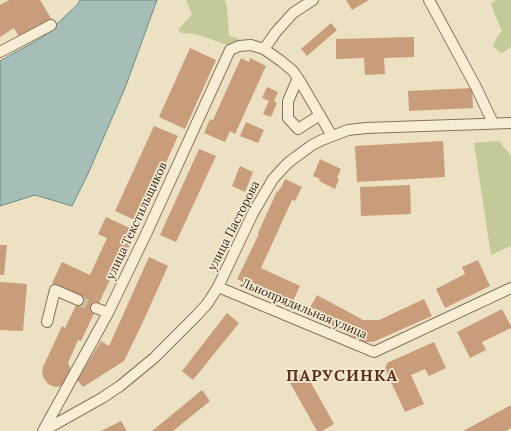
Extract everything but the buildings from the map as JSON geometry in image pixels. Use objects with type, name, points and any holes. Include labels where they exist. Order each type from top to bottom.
[{"type":"street","points":[[313,0],[293,13],[276,32],[264,49],[293,71],[332,136]]},
{"type":"street","points":[[429,0],[476,86],[493,123]]},
{"type":"street","points":[[0,52],[51,25]]},
{"type":"street","name":"улица Текстильщиков","points":[[43,431],[108,313],[147,232],[230,50],[239,46],[251,45],[264,49]]},
{"type":"street","points":[[298,78],[288,101],[288,118],[298,129],[320,115]]},
{"type":"street","name":"улица Пасторова","points":[[43,431],[102,398],[135,374],[167,346],[196,316],[207,304],[218,287],[267,187],[283,168],[301,153],[322,140],[348,130],[511,122]]},
{"type":"street","name":"Льнопрядильная улица","points":[[218,287],[374,352],[511,288]]},
{"type":"street","points":[[48,322],[55,290],[78,300]]},
{"type":"street","points":[[96,308],[108,313]]},
{"type":"green space","points":[[186,0],[225,0],[229,36],[237,38],[241,44],[236,47],[227,45],[195,34],[182,33],[178,30],[192,14]]},
{"type":"green space","points":[[496,0],[511,0],[511,47],[502,53],[493,46],[497,37],[502,31],[491,4]]},
{"type":"green space","points":[[499,141],[511,156],[511,246],[491,255],[474,143]]},
{"type":"water","points":[[80,0],[157,0],[125,88],[87,176],[72,206],[35,195],[0,206],[0,61],[43,37],[78,4]]},
{"type":"tunnel","points":[[78,300],[96,308]]},
{"type":"district","name":"ПАРУСИНКА","points":[[342,376]]}]
